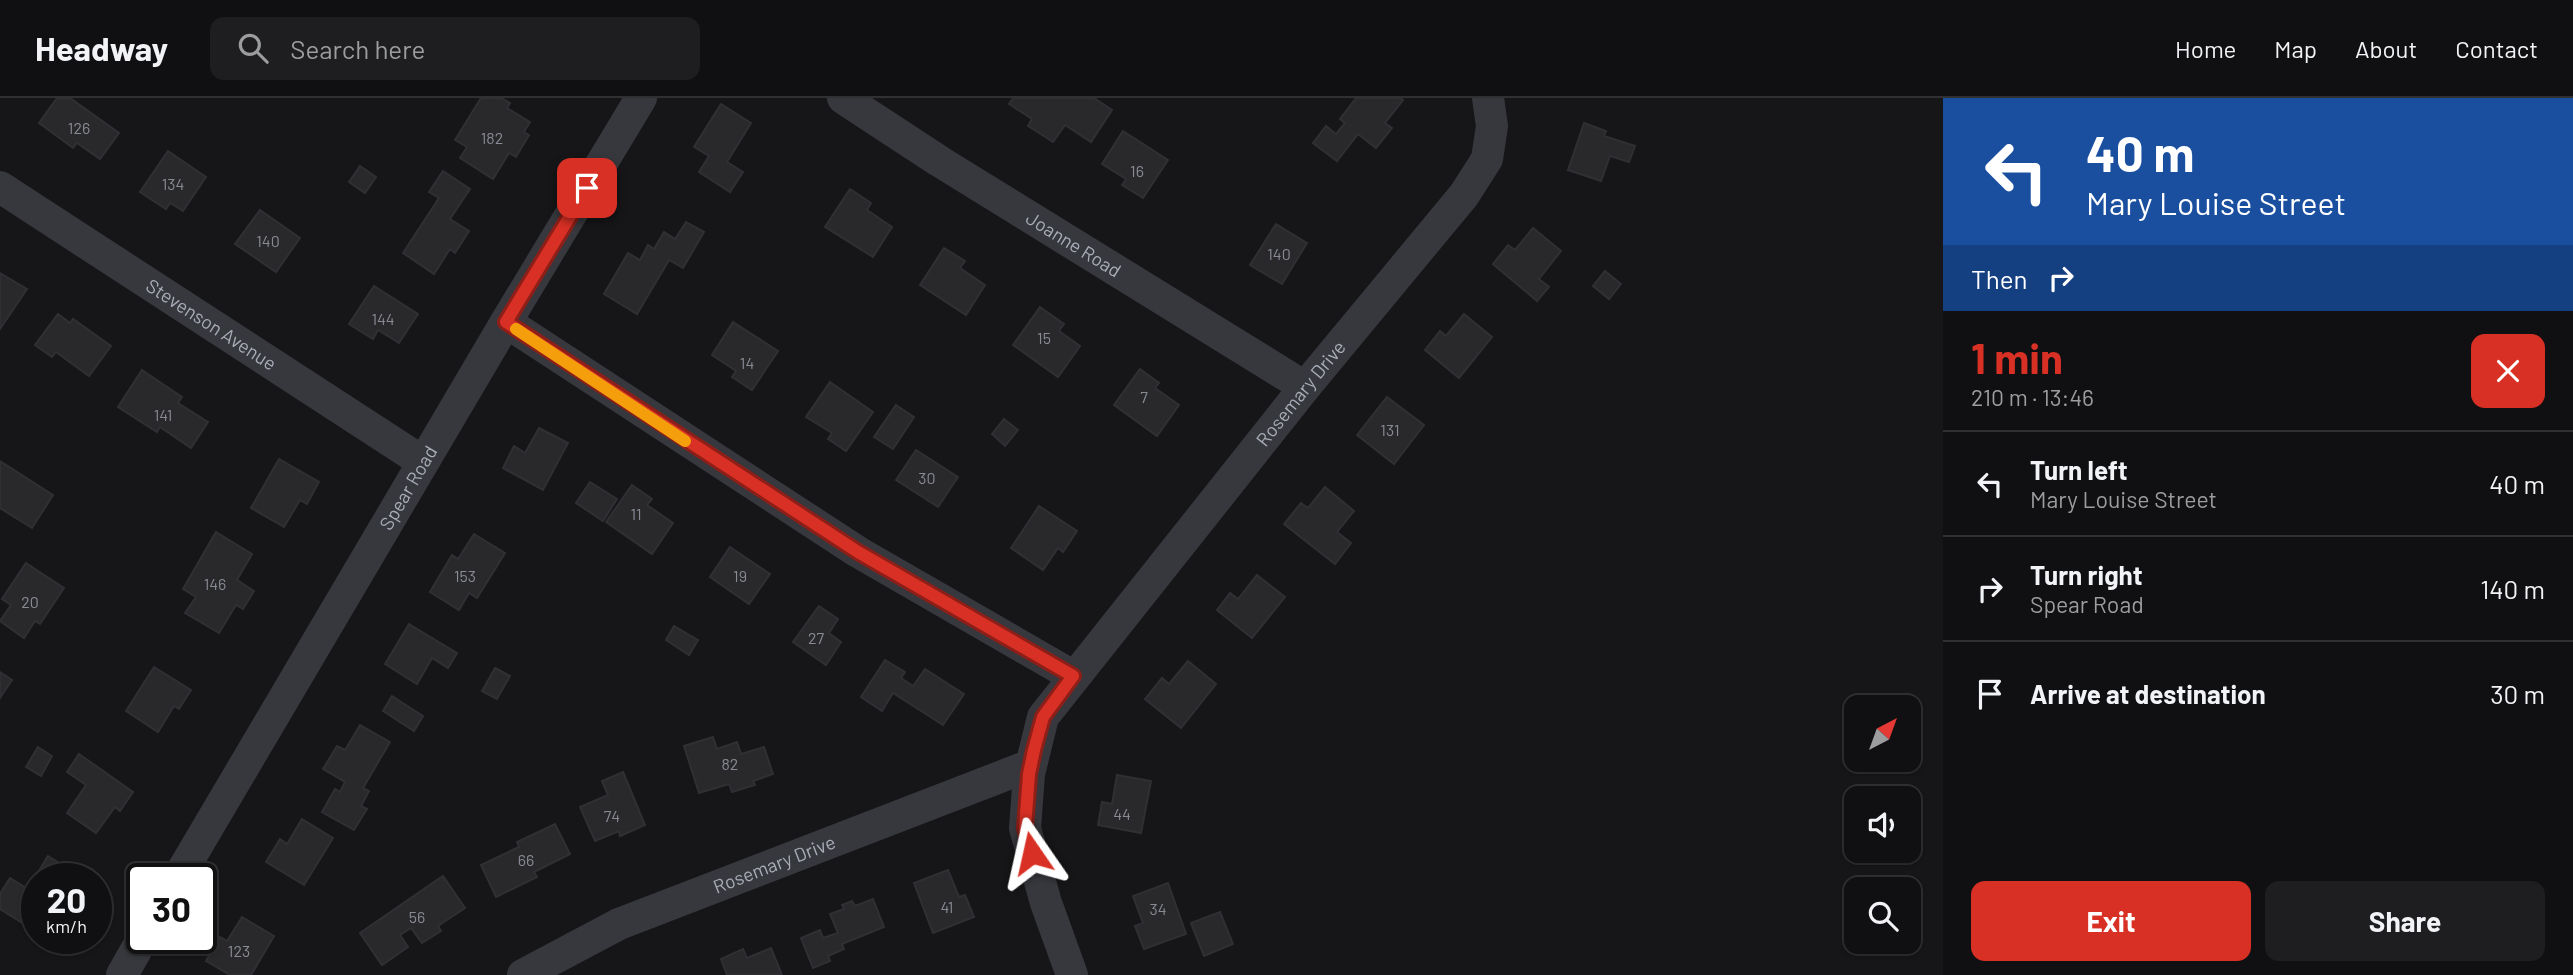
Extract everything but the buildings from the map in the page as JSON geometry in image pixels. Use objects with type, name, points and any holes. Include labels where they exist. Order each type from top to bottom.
[{"type":"street","name":"Spear Road","points":[[187,863],[641,98]]},
{"type":"street","name":"Joanne Road","points":[[843,98],[939,161],[1304,387]]},
{"type":"street","name":"Rosemary Drive","points":[[1072,975],[1046,902],[1025,828],[1031,765],[1043,717],[1304,387],[1464,195],[1487,159],[1492,126],[1488,98]]},
{"type":"street","name":"Stevenson Avenue","points":[[0,187],[423,462]]},
{"type":"street","points":[[506,322],[858,552],[1073,676]]},
{"type":"street","name":"Rosemary Drive","points":[[523,975],[619,924],[1031,765]]},
{"type":"street","points":[[122,975],[134,954]]},
{"type":"slow traffic","points":[[516,329],[685,441]]},
{"type":"route","points":[[587,188],[506,322],[858,552],[1073,676],[1043,717],[1034,750],[1029,774],[1025,828],[1032,853]]}]
